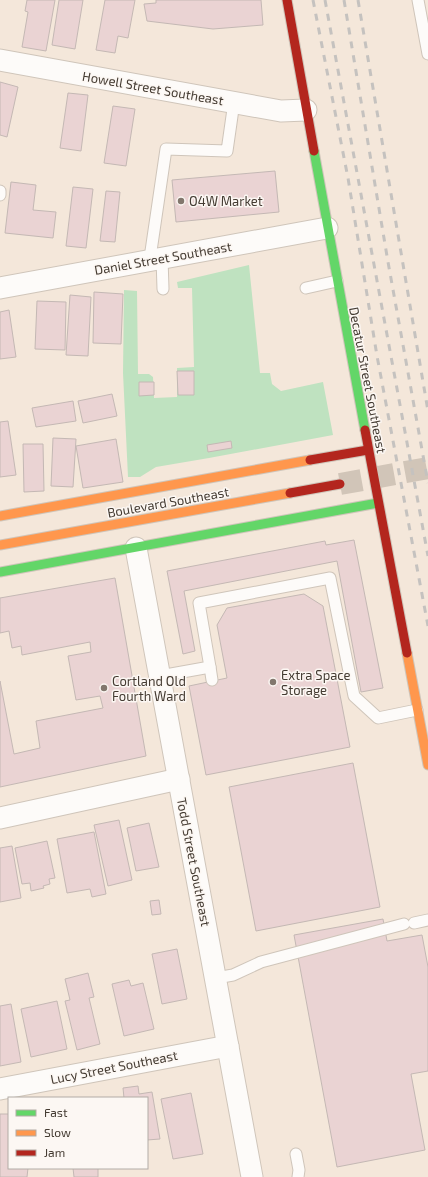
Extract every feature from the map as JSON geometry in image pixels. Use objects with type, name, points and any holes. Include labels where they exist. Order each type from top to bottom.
[{"type":"main road","name":"Decatur Street Southeast","points":[[287,0],[327,228],[428,765]]},
{"type":"main road","points":[[0,516],[368,450]]},
{"type":"main road","name":"Boulevard Southeast","points":[[0,545],[340,484]]},
{"type":"main road","points":[[0,572],[378,503]]},
{"type":"street","name":"Howell Street Southeast","points":[[0,60],[281,111],[306,110]]},
{"type":"street","name":"Daniel Street Southeast","points":[[0,288],[327,228]]},
{"type":"street","name":"Todd Street Southeast","points":[[136,548],[252,1177]]},
{"type":"street","points":[[0,818],[179,779]]},
{"type":"street","name":"Lucy Street Southeast","points":[[0,1089],[228,1046]]},
{"type":"lane","points":[[418,0],[428,54]]},
{"type":"lane","points":[[162,288],[157,259],[151,251],[166,149],[227,151],[234,102]]},
{"type":"lane","points":[[0,191],[0,196]]},
{"type":"lane","points":[[306,288],[337,281]]},
{"type":"lane","points":[[212,680],[199,603],[330,578],[354,696],[378,718],[417,710]]},
{"type":"lane","points":[[160,676],[210,667]]},
{"type":"lane","points":[[216,978],[233,975],[261,962],[428,920]]},
{"type":"lane","points":[[296,1154],[298,1177]]},
{"type":"green space","points":[[249,265],[260,373],[270,373],[272,384],[281,391],[323,382],[333,435],[156,467],[140,477],[128,477],[123,373],[124,290],[137,291],[138,374],[149,374],[153,377],[154,398],[177,397],[177,368],[194,367],[192,288],[178,288],[177,282]]},
{"type":"building","points":[[27,0],[55,0],[46,51],[22,47],[28,12],[25,11]]},
{"type":"building","points":[[59,0],[83,0],[75,49],[52,45]]},
{"type":"building","points":[[105,0],[135,0],[128,38],[118,36],[115,53],[96,50]]},
{"type":"building","points":[[156,0],[261,0],[263,25],[213,29],[147,21],[144,4],[156,3]]},
{"type":"building","points":[[0,82],[18,87],[7,137],[0,135]]},
{"type":"building","points":[[68,93],[88,95],[81,151],[60,148]]},
{"type":"building","points":[[113,106],[135,109],[126,166],[104,163]]},
{"type":"building","points":[[275,171],[279,212],[176,222],[172,180]]},
{"type":"building","points":[[11,182],[36,185],[33,210],[56,212],[53,238],[5,233]]},
{"type":"building","points":[[73,187],[93,189],[86,248],[66,246]]},
{"type":"building","points":[[106,191],[120,192],[115,242],[100,241]]},
{"type":"building","points":[[94,292],[123,294],[121,344],[93,343]]},
{"type":"building","points":[[70,295],[91,297],[88,356],[66,355]]},
{"type":"building","points":[[37,301],[66,302],[65,350],[35,349]]},
{"type":"building","points":[[9,310],[16,357],[0,359],[0,312]]},
{"type":"building","points":[[177,371],[194,371],[194,395],[178,395]]},
{"type":"building","points":[[139,382],[154,382],[154,395],[139,396]]},
{"type":"building","points":[[112,394],[117,416],[83,423],[78,401]]},
{"type":"building","points":[[73,401],[76,421],[36,427],[32,408]]},
{"type":"building","points":[[8,421],[16,475],[0,477],[0,422]]},
{"type":"building","points":[[53,438],[76,439],[73,487],[51,486]]},
{"type":"building","points":[[116,439],[123,482],[83,488],[76,446]]},
{"type":"building","points":[[231,441],[232,448],[208,452],[207,445]]},
{"type":"building","points":[[23,444],[43,444],[44,491],[24,492]]},
{"type":"building","points":[[354,540],[383,688],[361,692],[337,561],[184,591],[195,651],[183,654],[167,571],[325,541],[326,545]]},
{"type":"building","name":"Cortland Old Fourth Ward","points":[[115,578],[146,756],[0,787],[0,681],[14,754],[40,748],[36,721],[103,708],[100,696],[76,700],[68,656],[91,652],[90,642],[22,655],[21,646],[12,648],[9,631],[0,633],[0,598]]},
{"type":"building","name":"Extra Space Storage","points":[[304,594],[323,606],[350,747],[206,775],[189,686],[227,678],[217,625],[227,608]]},
{"type":"building","points":[[353,763],[380,907],[256,931],[229,787]]},
{"type":"building","points":[[119,820],[132,880],[108,886],[94,825]]},
{"type":"building","points":[[149,823],[159,867],[136,871],[127,828]]},
{"type":"building","points":[[94,832],[106,894],[92,897],[90,889],[67,893],[57,839]]},
{"type":"building","points":[[47,841],[55,878],[49,879],[50,884],[43,886],[44,888],[31,891],[30,883],[22,884],[15,848]]},
{"type":"building","points":[[12,846],[21,898],[0,902],[0,848]]},
{"type":"building","points":[[159,900],[161,914],[152,915],[150,901]]},
{"type":"building","points":[[383,919],[387,941],[422,935],[428,967],[428,1071],[411,1074],[425,1150],[337,1167],[294,935]]},
{"type":"building","points":[[177,949],[187,999],[162,1004],[152,954]]},
{"type":"building","points":[[88,973],[94,997],[89,998],[100,1044],[77,1050],[65,1001],[70,1000],[65,979]]},
{"type":"building","points":[[129,980],[131,986],[143,983],[154,1029],[124,1036],[112,984]]},
{"type":"building","points":[[57,1001],[67,1049],[31,1057],[21,1009]]},
{"type":"building","points":[[11,1004],[21,1062],[0,1066],[0,1006]]},
{"type":"building","points":[[138,1086],[139,1094],[152,1092],[160,1139],[148,1140],[148,1097],[124,1097],[123,1088]]},
{"type":"building","points":[[191,1093],[203,1154],[173,1159],[161,1099]]},
{"type":"building","points":[[0,1114],[8,1114],[8,1169],[28,1169],[27,1177],[0,1177]]},
{"type":"building","points":[[73,1169],[98,1169],[98,1177],[74,1177]]},
{"type":"tunnel","points":[[340,484],[428,468]]},
{"type":"railway","points":[[313,0],[348,178],[377,356],[428,626]]},
{"type":"railway","points":[[325,0],[428,556]]},
{"type":"railway","points":[[344,0],[388,262],[428,483]]},
{"type":"railway","points":[[358,0],[428,411]]},
{"type":"traffic: fast","points":[[314,151],[365,430]]},
{"type":"traffic: fast","points":[[0,572],[378,503]]},
{"type":"traffic: slow","points":[[0,516],[310,460]]},
{"type":"traffic: slow","points":[[0,545],[290,493]]},
{"type":"traffic: slow","points":[[407,653],[428,765]]},
{"type":"traffic: jam","points":[[287,0],[314,151]]},
{"type":"traffic: jam","points":[[365,430],[407,653]]},
{"type":"traffic: jam","points":[[310,460],[368,450]]},
{"type":"traffic: jam","points":[[290,493],[340,484]]},
{"type":"place","name":"O4W Market","points":[[181,201]]},
{"type":"place","name":"Extra Space Storage","points":[[273,682]]},
{"type":"place","name":"Cortland Old Fourth Ward","points":[[104,688]]}]
